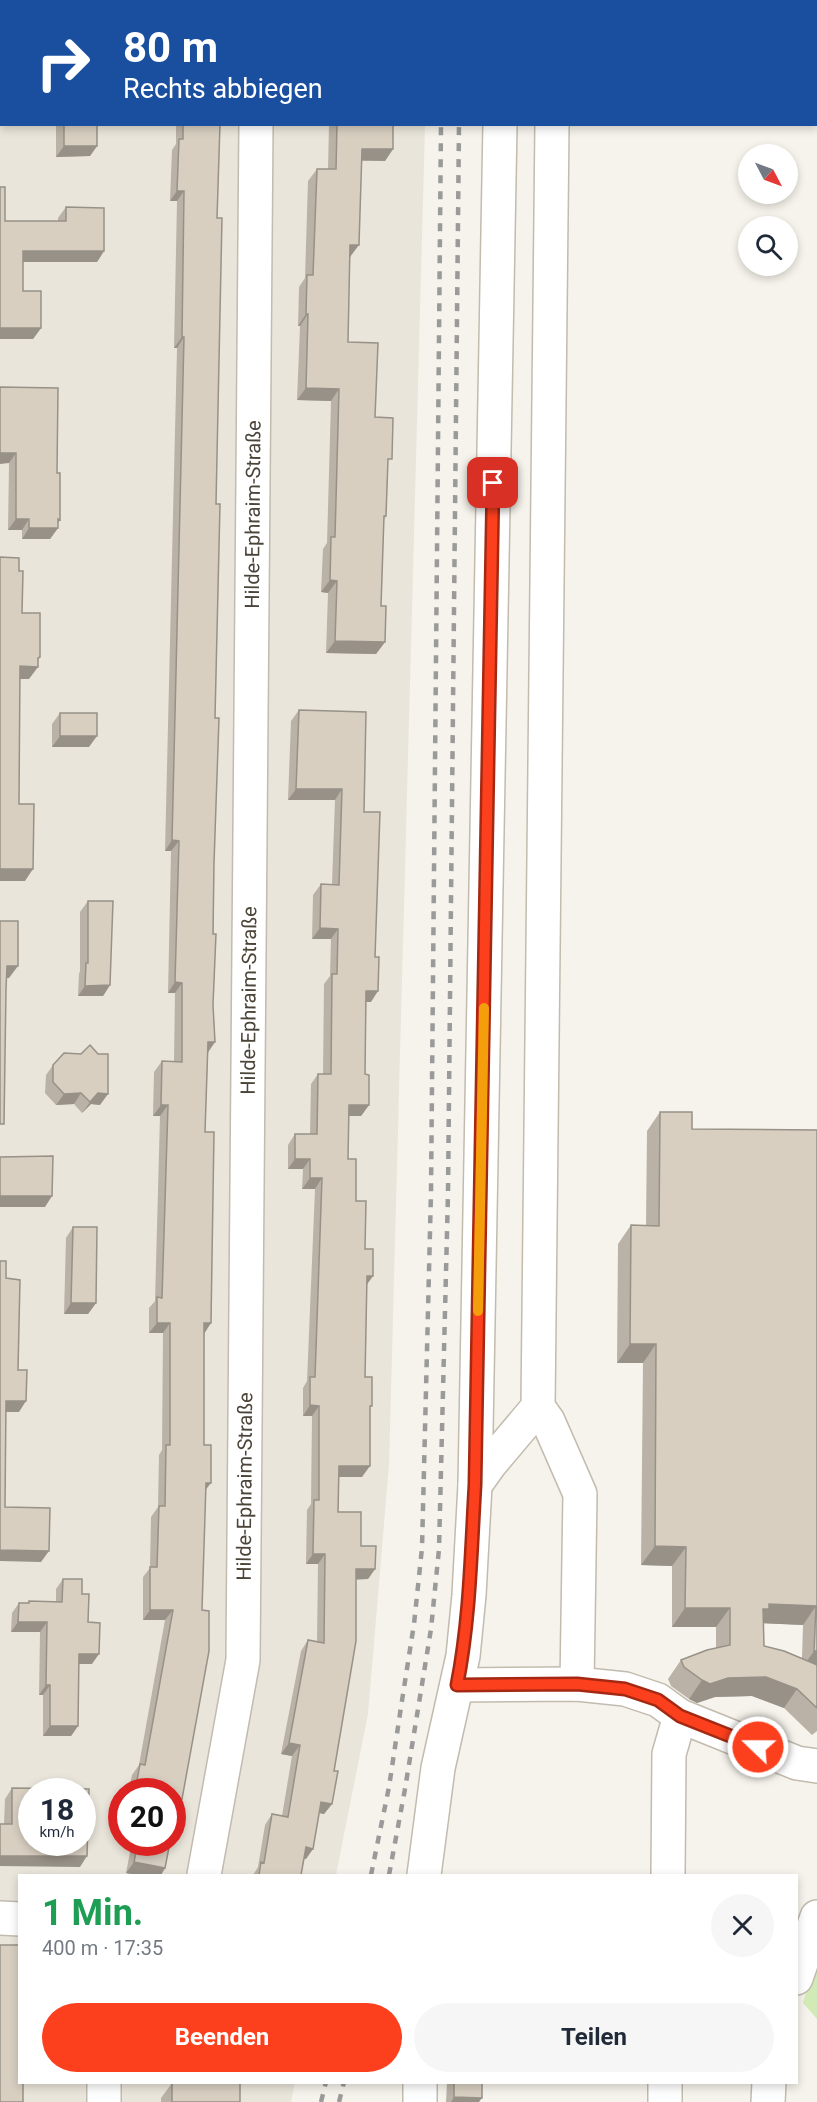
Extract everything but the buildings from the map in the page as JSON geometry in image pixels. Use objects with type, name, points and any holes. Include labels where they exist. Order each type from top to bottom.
[{"type":"street","name":"Hilde-Ephraim-Straße","points":[[204,1874],[243,1660],[256,126]]},
{"type":"street","points":[[424,1874],[438,1768],[463,1656],[475,1485],[500,126]]},
{"type":"street","points":[[552,126],[538,1407],[548,1421],[580,1494],[577,1684]]},
{"type":"street","points":[[475,1485],[538,1407]]},
{"type":"street","points":[[457,1685],[577,1684],[625,1689],[658,1700],[680,1716],[797,1762],[817,1766]]},
{"type":"street","points":[[668,1874],[669,1754],[680,1716]]},
{"type":"street","points":[[798,1972],[817,1917]]},
{"type":"street","points":[[0,1918],[18,1919]]},
{"type":"street","points":[[104,2084],[104,2102]]},
{"type":"street","points":[[420,2084],[420,2102]]},
{"type":"street","points":[[665,2084],[665,2102]]},
{"type":"street","points":[[768,2102],[769,2084]]},
{"type":"shaded area","points":[[0,126],[248,126],[234,1634],[195,1874],[18,1874],[18,1911],[0,1910]]},
{"type":"shaded area","points":[[266,126],[425,126],[389,1465],[368,1714],[336,1874],[213,1874],[252,1670]]},
{"type":"shaded area","points":[[0,1928],[18,1929],[18,2084],[295,2084],[291,2102],[0,2102]]},
{"type":"green space","points":[[817,1955],[817,2019],[803,2003]]},
{"type":"railway","points":[[371,1874],[389,1787],[414,1624],[422,1548],[431,1192],[441,126]]},
{"type":"railway","points":[[389,1874],[431,1629],[439,1549],[448,1193],[459,126]]},
{"type":"railway","points":[[321,2102],[326,2084]]},
{"type":"railway","points":[[339,2102],[344,2084]]},
{"type":"slow traffic","points":[[478,1311],[484,1008]]},
{"type":"route","points":[[493,483],[475,1485],[469,1595],[463,1656],[457,1685],[577,1684],[625,1689],[658,1700],[680,1716],[758,1747]]}]
